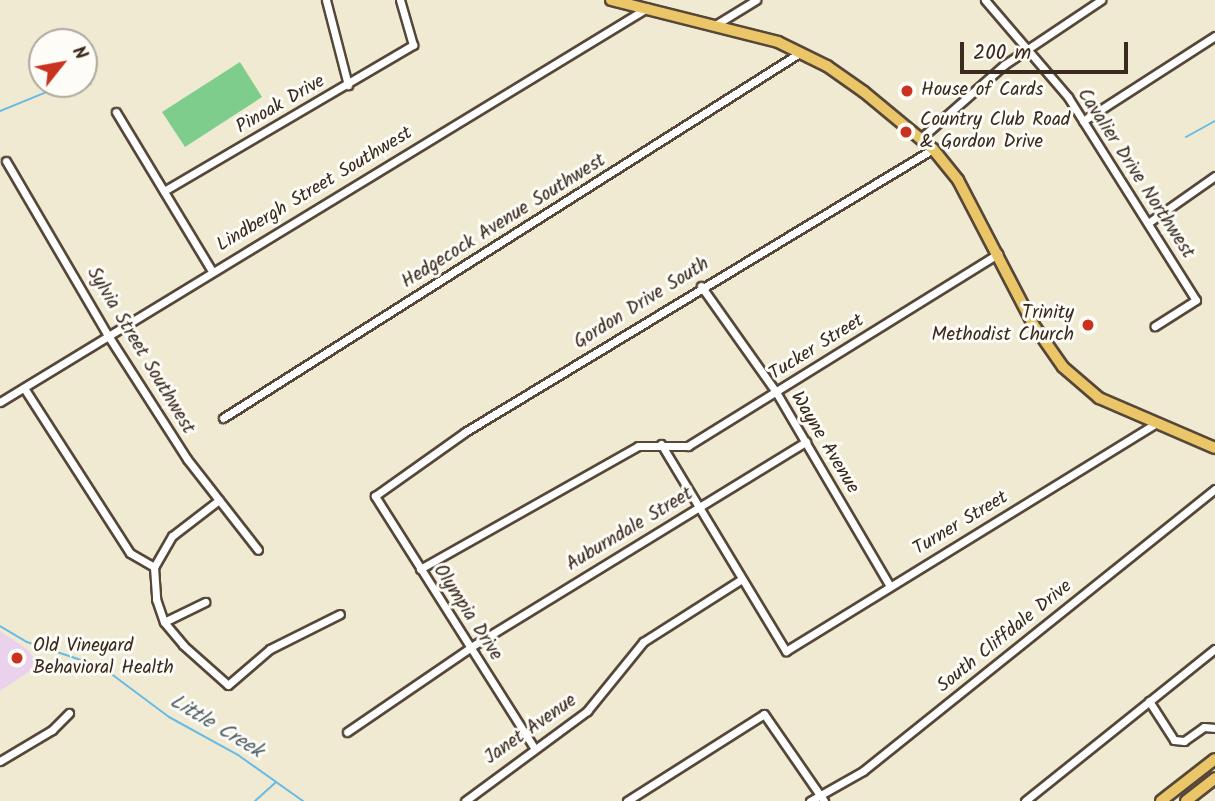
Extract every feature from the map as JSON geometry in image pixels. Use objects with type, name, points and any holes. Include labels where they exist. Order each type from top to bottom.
[{"type":"main road","points":[[611,0],[718,24],[802,52],[864,92],[933,149],[977,211],[1033,324],[1063,367],[1099,398],[1153,425],[1215,448]]},
{"type":"main road","points":[[1161,801],[1215,759]]},
{"type":"main road","points":[[1186,801],[1215,778]]},
{"type":"street","points":[[326,0],[348,85]]},
{"type":"street","name":"Pinoak Drive","points":[[164,191],[413,45],[400,0]]},
{"type":"street","points":[[718,24],[756,0]]},
{"type":"street","name":"Cavalier Drive Northwest","points":[[985,0],[1083,121],[1196,300],[1156,326]]},
{"type":"street","points":[[921,138],[958,101],[1026,50],[1101,0]]},
{"type":"street","name":"Lindbergh Street Southwest","points":[[0,402],[648,8]]},
{"type":"street","points":[[1083,121],[1215,36]]},
{"type":"street","name":"Hedgecock Avenue Southwest","points":[[223,418],[802,52]]},
{"type":"street","points":[[116,112],[212,271]]},
{"type":"street","name":"Gordon Drive South","points":[[375,496],[465,432],[701,286],[933,149]]},
{"type":"street","name":"Sylvia Street Southwest","points":[[6,161],[109,337],[187,459],[258,550]]},
{"type":"street","points":[[1148,223],[1215,176]]},
{"type":"street","name":"Tucker Street","points":[[669,457],[998,254]]},
{"type":"street","name":"Wayne Avenue","points":[[701,286],[776,393],[890,586]]},
{"type":"street","points":[[24,388],[130,553],[154,567]]},
{"type":"street","name":"Turner Street","points":[[742,579],[786,651],[1153,425]]},
{"type":"street","name":"Auburndale Street","points":[[347,732],[471,647],[806,442]]},
{"type":"street","points":[[660,444],[742,579]]},
{"type":"street","points":[[420,569],[638,446],[688,446]]},
{"type":"street","name":"South Cliffdale Drive","points":[[810,801],[822,798],[863,771],[1215,489]]},
{"type":"street","name":"Olympia Drive","points":[[375,496],[533,747]]},
{"type":"street","points":[[219,500],[172,536],[154,567],[156,599],[164,622],[183,645],[228,685],[270,649],[340,614]]},
{"type":"street","name":"Janet Avenue","points":[[464,801],[533,747],[587,711],[643,642],[742,579]]},
{"type":"street","points":[[164,622],[205,601]]},
{"type":"street","points":[[1025,801],[1215,649]]},
{"type":"street","points":[[1149,701],[1174,740],[1184,741],[1202,729],[1215,728]]},
{"type":"street","points":[[0,761],[52,730],[69,713]]},
{"type":"street","points":[[627,801],[764,715],[822,798]]},
{"type":"shaded area","name":"Old Vineyard Behavioral Health","points":[[0,631],[28,650],[39,665],[0,691]]},
{"type":"green space","points":[[240,62],[262,97],[185,147],[162,112]]},
{"type":"waterway","points":[[0,111],[32,98]]},
{"type":"waterway","points":[[1186,137],[1215,121]]},
{"type":"waterway","name":"Little Creek","points":[[0,626],[27,642],[102,667],[169,717],[238,755],[303,801]]},
{"type":"waterway","points":[[255,801],[276,782]]},
{"type":"place","name":"House of Cards","points":[[907,91]]},
{"type":"place","name":"Country Club Road & Gordon Drive","points":[[906,132]]},
{"type":"place","name":"Trinity Methodist Church","points":[[1088,325]]},
{"type":"place","name":"Old Vineyard Behavioral Health","points":[[17,658]]}]
